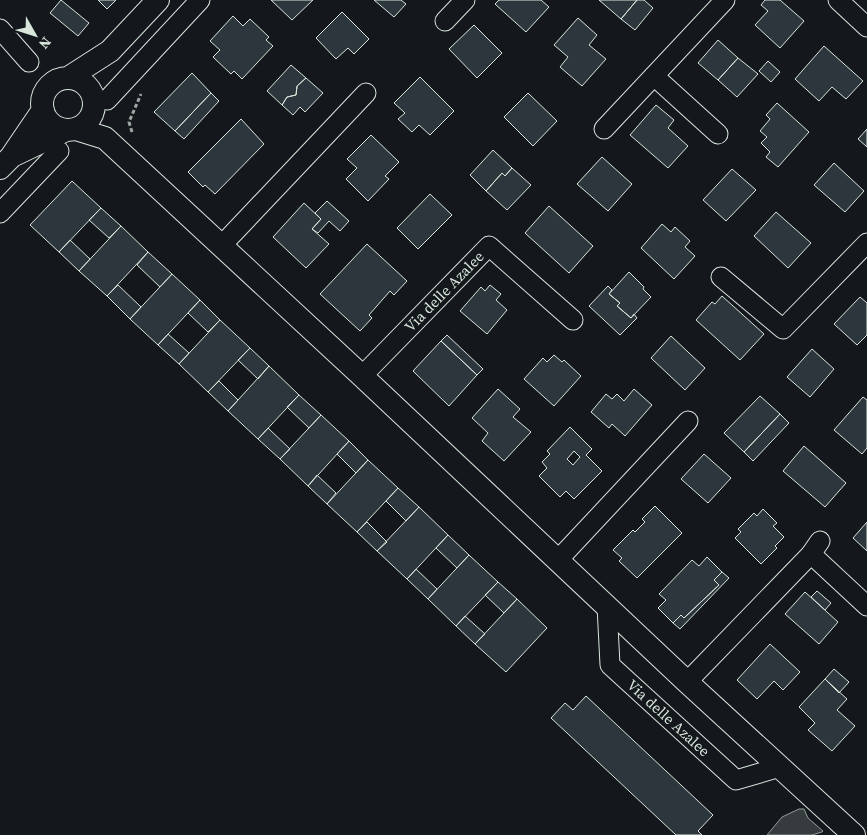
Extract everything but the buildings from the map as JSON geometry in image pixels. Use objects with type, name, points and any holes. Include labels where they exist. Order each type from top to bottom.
[{"type":"street","points":[[68,78],[110,51],[158,0]]},
{"type":"street","points":[[5,162],[88,121],[98,102],[200,0]]},
{"type":"street","points":[[445,21],[464,0]]},
{"type":"street","points":[[604,129],[725,0]]},
{"type":"street","points":[[838,0],[867,27]]},
{"type":"street","points":[[0,29],[29,62]]},
{"type":"street","points":[[110,51],[98,102],[98,124],[105,138],[362,376],[556,561],[854,835]]},
{"type":"street","points":[[654,76],[718,134]]},
{"type":"street","points":[[98,102],[85,84],[68,78],[60,79],[48,88],[42,102],[46,118],[58,128],[71,129],[105,138]]},
{"type":"street","points":[[222,245],[366,93]]},
{"type":"street","points":[[5,162],[43,110]]},
{"type":"street","points":[[0,213],[59,151]]},
{"type":"street","points":[[721,277],[783,329],[867,243]]},
{"type":"street","name":"Via delle Azalee","points":[[362,376],[489,246],[573,320]]},
{"type":"street","points":[[556,561],[688,421]]},
{"type":"street","points":[[687,682],[816,548],[867,606]]},
{"type":"street","name":"Via delle Azalee","points":[[607,606],[610,665],[736,780],[780,767]]},
{"type":"shaded area","points":[[799,809],[804,809],[808,818],[823,831],[812,835],[767,835],[782,817]]}]
